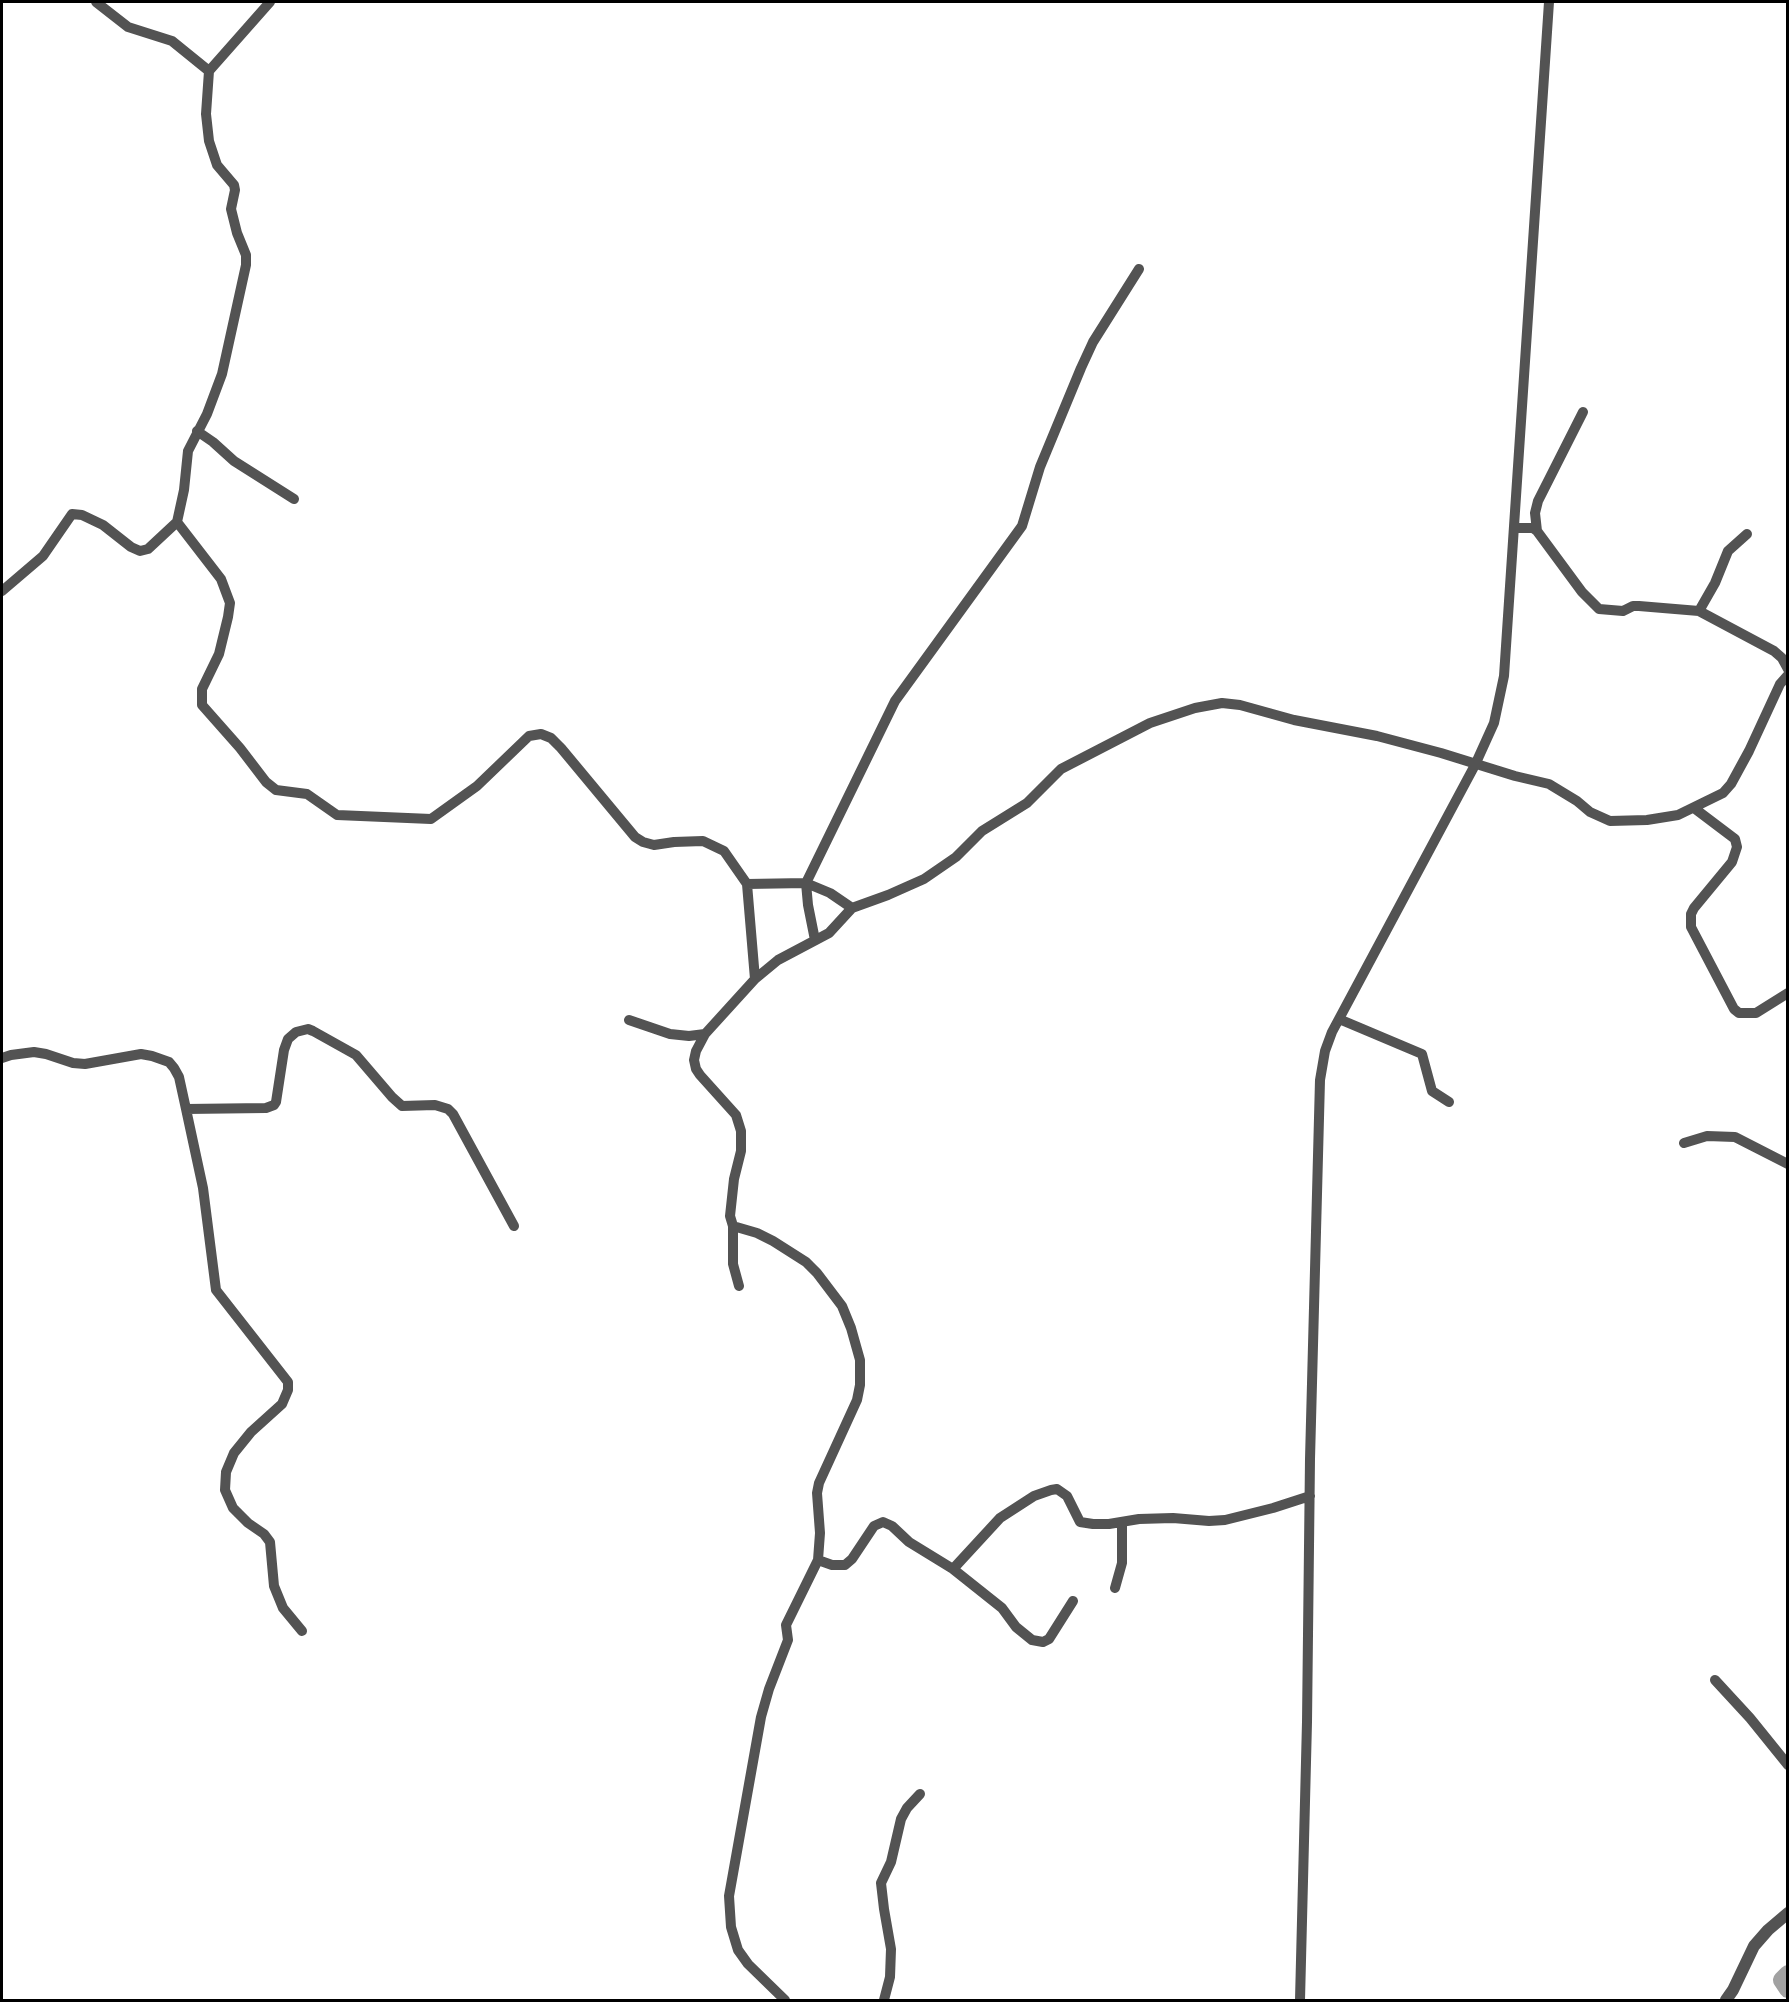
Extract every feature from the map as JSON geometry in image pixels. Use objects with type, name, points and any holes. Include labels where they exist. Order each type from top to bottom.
[{"type":"street","points":[[96,2],[128,27],[172,41],[209,71]]},
{"type":"street","points":[[2,591],[43,556],[72,514],[82,515],[103,525],[131,547],[140,551],[148,549],[177,522],[184,490],[188,451],[207,414],[222,374],[246,265],[246,255],[231,209],[234,185],[217,165],[209,141],[206,114],[209,71],[270,2]]},
{"type":"street","points":[[1300,2001],[1320,1080],[1325,1051],[1332,1032],[1475,765],[1494,723],[1504,676],[1549,2]]},
{"type":"street","points":[[815,940],[806,883],[895,701],[1022,526],[1040,467],[1081,368],[1093,342],[1139,269]]},
{"type":"street","points":[[1537,531],[1535,513],[1538,501],[1583,412]]},
{"type":"street","points":[[197,431],[234,460],[294,499]]},
{"type":"street","points":[[177,522],[217,573],[229,597],[228,617],[219,654],[202,689],[202,705],[240,748],[270,787],[281,792],[308,794],[337,815],[431,819],[477,786],[529,736],[541,734],[551,738],[561,748],[635,837],[654,845],[703,841],[724,851],[747,884],[755,979]]},
{"type":"street","points":[[1515,528],[1533,528],[1537,531],[1582,592],[1599,609],[1623,611],[1639,606],[1700,611],[1774,651],[1782,658],[1788,669]]},
{"type":"street","points":[[1700,611],[1728,551],[1747,534]]},
{"type":"street","points":[[739,1286],[734,1264],[733,1226],[730,1216],[734,1179],[741,1151],[741,1126],[736,1115],[696,1069],[694,1060],[696,1051],[705,1034],[755,979],[778,960],[834,929],[852,908],[924,879],[956,857],[982,831],[1027,803],[1060,769],[1150,723],[1195,708],[1222,703],[1377,736],[1549,784],[1590,812],[1610,821],[1647,820],[1678,815],[1713,800],[1723,793],[1731,784],[1749,751],[1780,684],[1788,675]]},
{"type":"street","points":[[1694,808],[1735,839],[1737,848],[1732,862],[1694,908],[1691,914],[1691,927],[1734,1009],[1739,1013],[1756,1013],[1788,993]]},
{"type":"street","points":[[747,884],[806,883],[830,893],[852,908]]},
{"type":"street","points":[[1339,1019],[1422,1054],[1432,1091],[1449,1102]]},
{"type":"street","points":[[629,1020],[670,1034],[689,1036],[705,1034]]},
{"type":"street","points":[[186,1109],[266,1108],[274,1105],[288,1039],[296,1032],[313,1030],[356,1055],[402,1106],[435,1105],[448,1109],[453,1114],[514,1226]]},
{"type":"street","points":[[2,1058],[34,1052],[85,1064],[141,1054],[169,1062],[179,1077],[203,1188],[216,1290],[288,1382],[286,1398],[282,1404],[251,1432],[234,1453],[226,1472],[225,1490],[233,1508],[270,1542],[274,1586],[284,1608],[302,1631]]},
{"type":"street","points":[[1684,1143],[1707,1136],[1735,1137],[1788,1164]]},
{"type":"street","points":[[733,1226],[773,1241],[806,1262],[817,1273],[842,1306],[860,1360],[860,1385],[857,1400],[819,1483],[817,1493],[820,1533],[818,1560],[786,1625],[789,1637],[761,1717],[729,1896],[730,1927],[738,1950],[748,1964],[785,2001]]},
{"type":"street","points":[[953,1569],[1000,1518],[1034,1496],[1052,1490],[1057,1490],[1067,1496],[1080,1522],[1094,1524],[1139,1519],[1225,1520],[1310,1496]]},
{"type":"street","points":[[818,1560],[832,1565],[844,1565],[852,1559],[874,1526],[883,1522],[892,1526],[909,1542],[953,1569],[1002,1608],[1016,1628],[1032,1640],[1043,1642],[1049,1639],[1073,1601]]},
{"type":"street","points":[[1115,1588],[1122,1563],[1122,1522]]},
{"type":"street","points":[[1715,1680],[1788,1765]]},
{"type":"street","points":[[884,2001],[890,1977],[891,1949],[881,1883],[891,1862],[902,1819],[907,1808],[920,1794]]},
{"type":"street","points":[[1726,2001],[1754,1946],[1788,1913]]},
{"type":"waterway","points":[[1788,1974],[1782,1980],[1788,1989]]}]
